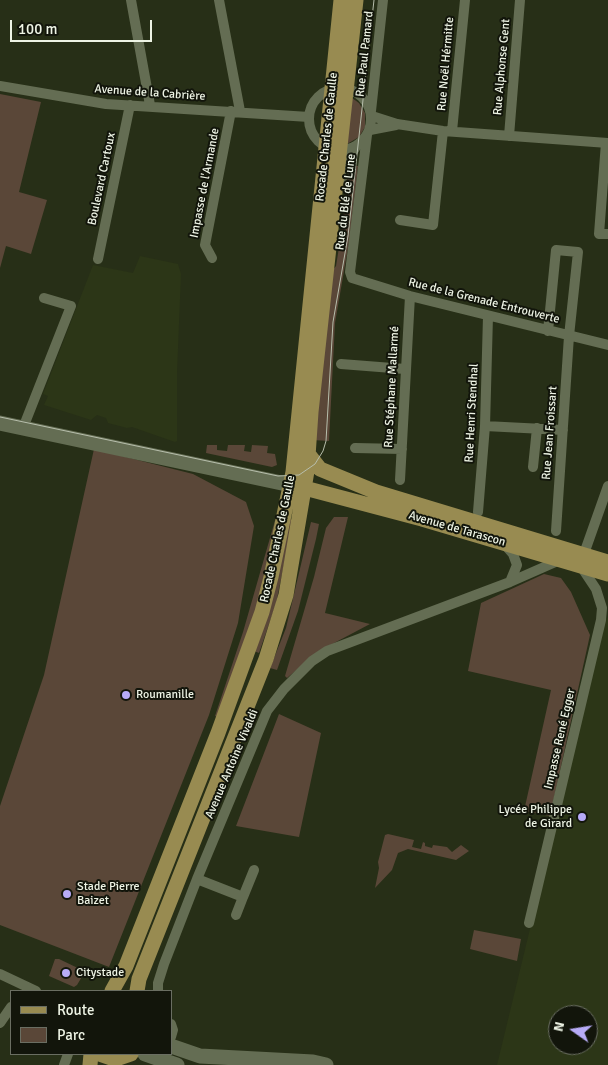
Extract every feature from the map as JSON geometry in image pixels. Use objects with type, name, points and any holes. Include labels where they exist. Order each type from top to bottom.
[{"type":"main road","name":"Rocade Charles de Gaulle","points":[[340,89],[341,0]]},
{"type":"main road","name":"Rocade Charles de Gaulle","points":[[113,990],[126,966],[239,677],[262,612],[287,504],[297,492],[300,480],[295,444],[340,89],[356,0]]},
{"type":"main road","name":"Rocade Charles de Gaulle","points":[[291,569],[298,486],[309,455],[311,412],[331,218],[333,148]]},
{"type":"main road","name":"Avenue de Tarascon","points":[[309,455],[320,469],[376,492],[581,560],[608,574]]},
{"type":"main road","name":"Avenue de Tarascon","points":[[298,486],[332,482],[376,492]]},
{"type":"main road","name":"Avenue de Tarascon","points":[[298,486],[503,542],[561,560],[608,562]]},
{"type":"main road","name":"Rocade Charles de Gaulle","points":[[137,990],[139,979],[266,659],[279,619],[291,569],[311,507],[318,499],[329,494]]},
{"type":"main road","points":[[102,1055],[121,1059]]},
{"type":"street","points":[[131,0],[150,105]]},
{"type":"street","points":[[219,0],[236,111]]},
{"type":"street","name":"Rue Paul Pamard","points":[[368,133],[384,0]]},
{"type":"street","name":"Rue Noël Hérmitte","points":[[400,220],[433,225],[448,131],[465,0]]},
{"type":"street","name":"Rue Alphonse Gent","points":[[509,136],[520,0]]},
{"type":"street","name":"Avenue de la Cabrière","points":[[0,86],[106,104],[150,105],[304,117]]},
{"type":"street","points":[[357,145],[333,148],[321,144],[311,132],[304,117],[320,96],[340,89],[363,98],[371,114],[397,124],[448,131],[607,143],[599,234],[608,234]]},
{"type":"street","name":"Boulevard Cartoux","points":[[98,259],[130,105]]},
{"type":"street","name":"Impasse de l'Armande","points":[[212,258],[205,245],[236,111]]},
{"type":"street","points":[[331,218],[345,168],[357,145],[368,133],[397,124]]},
{"type":"street","name":"Rue du Blé de Lune","points":[[353,276],[368,133]]},
{"type":"street","name":"Rue Jean Froissart","points":[[548,331],[556,250],[578,252],[569,336],[556,531]]},
{"type":"street","name":"Rue de la Grenade Entrouverte","points":[[353,276],[410,296],[608,345]]},
{"type":"street","name":"Rue Stéphane Mallarmé","points":[[400,480],[410,296]]},
{"type":"street","points":[[23,428],[71,306],[44,298]]},
{"type":"street","name":"Rue Henri Stendhal","points":[[478,512],[485,426],[488,316]]},
{"type":"street","points":[[341,364],[405,368]]},
{"type":"street","name":"Avenue de Tarascon","points":[[0,423],[298,486]]},
{"type":"street","points":[[485,426],[563,430]]},
{"type":"street","points":[[534,467],[537,428]]},
{"type":"street","points":[[355,448],[402,449]]},
{"type":"street","points":[[581,560],[608,486]]},
{"type":"street","points":[[503,542],[514,554],[517,565],[510,582]]},
{"type":"street","name":"Avenue Antoine Vivaldi","points":[[158,987],[197,879],[270,706],[312,661],[327,651],[510,582],[561,560]]},
{"type":"street","name":"Impasse René Egger","points":[[529,923],[604,616],[598,594],[581,560]]},
{"type":"street","points":[[236,915],[254,870]]},
{"type":"street","points":[[197,879],[242,897]]},
{"type":"street","points":[[0,974],[28,990]]},
{"type":"street","points":[[0,1023],[10,1009]]},
{"type":"street","points":[[172,1046],[200,1056],[326,1065]]},
{"type":"street","points":[[150,1057],[177,1065]]},
{"type":"shaded area","points":[[140,256],[178,264],[181,274],[177,373],[177,441],[175,442],[132,427],[127,428],[108,423],[106,418],[97,415],[91,420],[44,405],[48,396],[43,394],[93,265],[133,273]]},
{"type":"shaded area","name":"Lycée Philippe de Girard","points":[[608,618],[608,1065],[497,1065],[605,619]]},
{"type":"green space","points":[[0,94],[41,102],[19,192],[47,200],[31,254],[6,246],[0,268]]},
{"type":"green space","points":[[352,98],[359,103],[365,113],[365,127],[359,137],[347,144]]},
{"type":"green space","points":[[349,165],[358,166],[350,236],[335,323],[329,441],[312,440],[331,272],[336,266]]},
{"type":"green space","points":[[207,445],[217,445],[217,450],[227,451],[228,445],[245,445],[244,451],[251,452],[252,445],[268,446],[267,453],[275,454],[277,465],[272,467],[206,453]]},
{"type":"green space","name":"Roumanille","points":[[94,449],[193,474],[246,502],[254,526],[238,623],[209,715],[109,967],[0,925],[0,806],[44,675]]},
{"type":"green space","points":[[276,517],[259,600],[219,718],[215,716],[243,632]]},
{"type":"green space","points":[[334,517],[348,517],[325,613],[370,624],[319,651],[287,678],[285,676],[314,577],[326,528]]},
{"type":"green space","points":[[289,519],[293,520],[276,604],[259,653],[254,651]]},
{"type":"green space","points":[[311,522],[319,524],[316,539],[298,611],[277,670],[270,668],[286,628]]},
{"type":"green space","points":[[544,574],[561,578],[571,592],[590,635],[550,816],[524,811],[551,690],[468,671],[481,603]]},
{"type":"green space","points":[[279,714],[321,733],[299,837],[236,826]]},
{"type":"green space","points":[[385,835],[414,840],[412,847],[421,849],[423,842],[425,846],[432,848],[433,845],[447,847],[452,852],[461,845],[469,851],[456,860],[408,849],[398,853],[392,870],[375,888],[379,868],[378,862]]},
{"type":"green space","points":[[474,930],[521,939],[517,961],[470,949]]},
{"type":"green space","name":"Citystade","points":[[55,959],[59,959],[82,970],[83,975],[77,985],[74,987],[49,976]]},
{"type":"tram line","points":[[0,417],[278,476],[299,475],[315,464],[323,451],[326,441],[333,322],[348,236],[374,0]]},
{"type":"place","name":"Roumanille","points":[[126,695]]},
{"type":"place","name":"Lycée Philippe de Girard","points":[[582,817]]},
{"type":"place","name":"Stade Pierre Baizet","points":[[67,894]]},
{"type":"place","name":"Citystade","points":[[66,973]]}]
